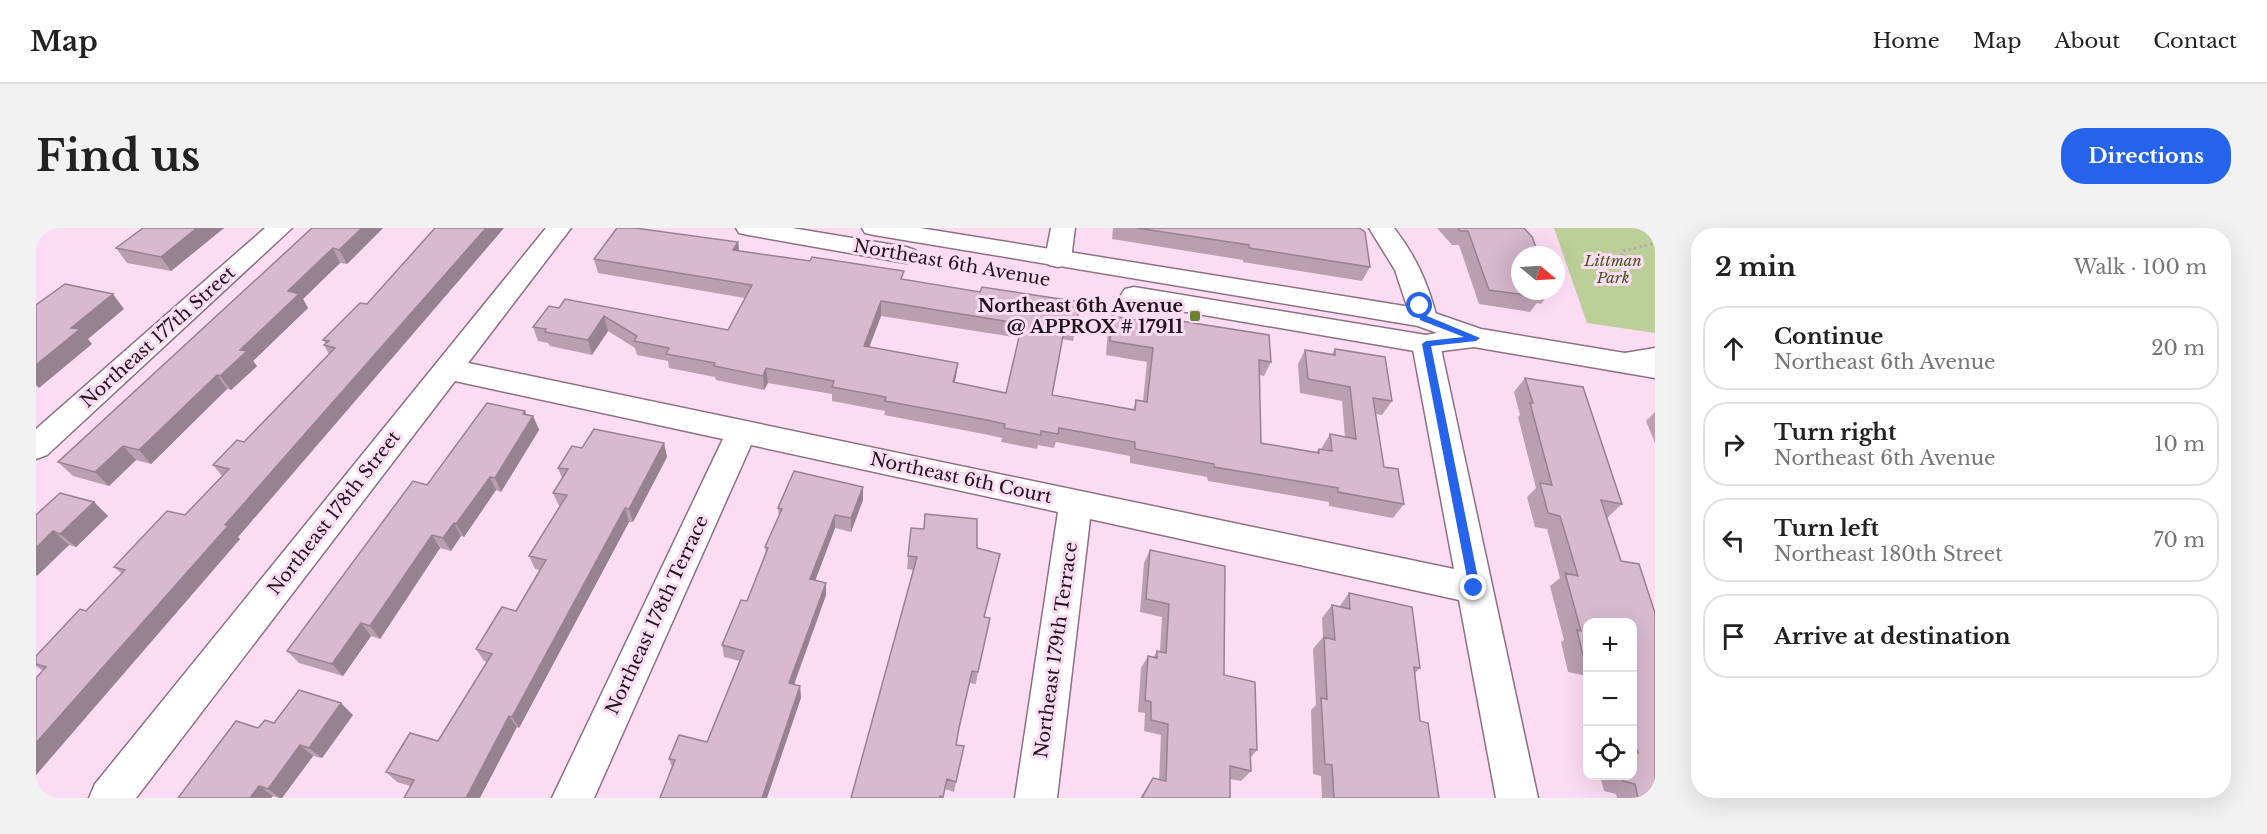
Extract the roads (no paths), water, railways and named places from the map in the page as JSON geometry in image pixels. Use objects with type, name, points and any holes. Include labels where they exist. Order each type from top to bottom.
[{"type":"street","name":"Northeast 177th Street","points":[[36,447],[280,228]]},
{"type":"street","name":"Northeast 178th Street","points":[[110,798],[559,228]]},
{"type":"street","name":"Northeast 6th Avenue","points":[[748,228],[1476,338],[1655,368]]},
{"type":"street","name":"Northeast 6th Avenue","points":[[874,228],[1058,259],[1425,331]]},
{"type":"street","points":[[1058,259],[1063,228]]},
{"type":"street","points":[[1381,228],[1401,252],[1415,285],[1517,798]]},
{"type":"street","points":[[1623,362],[1655,358]]},
{"type":"street","name":"Northeast 6th Court","points":[[447,369],[1474,588]]},
{"type":"street","name":"Northeast 178th Terrace","points":[[573,798],[742,432]]},
{"type":"street","name":"Northeast 179th Terrace","points":[[1036,798],[1076,503]]},
{"type":"place","name":"Northeast 6th Avenue @ APPROX # 17911","points":[[1195,316]]},
{"type":"park label","name":"Littman Park","points":[[1613,270]]}]
